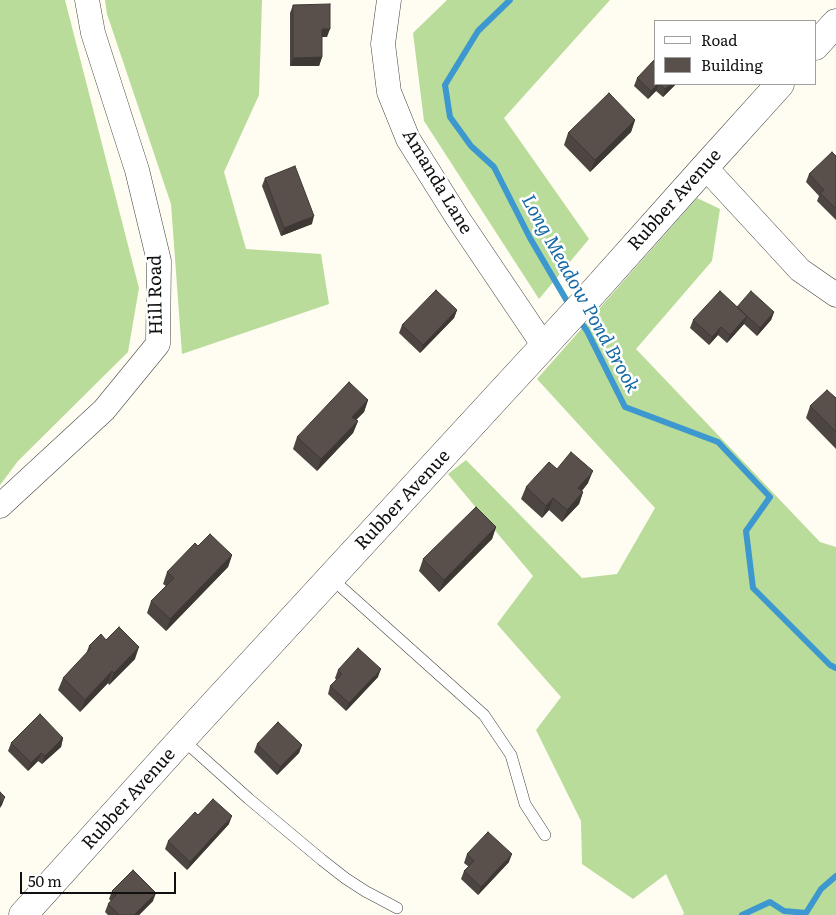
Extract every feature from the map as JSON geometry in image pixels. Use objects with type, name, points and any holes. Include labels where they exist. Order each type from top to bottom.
[{"type":"street","name":"Hill Road","points":[[0,506],[104,410],[158,344],[159,261],[137,170],[93,33],[87,0]]},
{"type":"street","name":"Amanda Lane","points":[[389,0],[383,44],[389,92],[408,140],[457,217],[544,346]]},
{"type":"street","points":[[816,45],[836,23]]},
{"type":"street","name":"Rubber Avenue","points":[[23,915],[182,739],[589,298],[779,85]]},
{"type":"street","points":[[704,167],[800,270],[836,296]]},
{"type":"lane","points":[[331,578],[484,715],[511,755],[525,804],[545,835]]},
{"type":"lane","points":[[182,739],[248,799],[322,860],[365,891],[397,908]]},
{"type":"green space","points":[[0,0],[65,0],[139,288],[128,352],[18,461],[0,485]]},
{"type":"green space","points":[[105,0],[262,0],[259,95],[224,172],[246,249],[321,254],[329,304],[182,354],[171,204],[107,14]]},
{"type":"green space","points":[[447,0],[610,0],[504,118],[589,239],[539,299],[424,121],[413,33]]},
{"type":"green space","points":[[697,198],[720,209],[712,261],[636,349],[820,542],[836,547],[836,915],[683,915],[684,913],[666,874],[633,899],[582,864],[581,821],[536,730],[561,697],[497,624],[533,576],[448,474],[466,460],[582,578],[617,574],[655,508],[537,379]]},
{"type":"building","points":[[330,4],[330,29],[322,29],[322,57],[293,58],[293,5]]},
{"type":"building","points":[[654,60],[654,85],[657,85],[651,91],[637,78]]},
{"type":"building","points":[[661,85],[670,85],[665,89]]},
{"type":"building","points":[[609,93],[635,120],[595,160],[568,133]]},
{"type":"building","points":[[832,152],[836,156],[836,209],[820,193],[824,190],[809,174]]},
{"type":"building","points":[[295,166],[314,216],[284,228],[265,178]]},
{"type":"building","points":[[436,290],[457,310],[423,345],[402,325]]},
{"type":"building","points":[[720,291],[747,316],[730,335],[721,327],[712,337],[693,320]]},
{"type":"building","points":[[751,291],[774,312],[760,328],[737,307]]},
{"type":"building","points":[[349,382],[368,400],[352,417],[358,421],[321,459],[297,437]]},
{"type":"building","points":[[827,390],[836,398],[836,432],[810,406]]},
{"type":"building","points":[[571,452],[593,471],[578,488],[583,492],[567,510],[553,498],[546,506],[526,487],[549,462],[557,469]]},
{"type":"building","points":[[476,507],[496,527],[444,580],[423,559]]},
{"type":"building","points":[[210,534],[232,555],[170,619],[151,601],[174,578],[167,572],[195,543],[198,546]]},
{"type":"building","points":[[119,627],[139,647],[114,673],[112,671],[85,700],[63,678],[91,648],[89,646],[101,634],[106,640]]},
{"type":"building","points":[[358,648],[381,669],[349,703],[330,686],[342,674],[338,670]]},
{"type":"building","points":[[40,714],[63,738],[45,756],[41,753],[31,763],[11,743]]},
{"type":"building","points":[[278,722],[302,745],[280,767],[257,744]]},
{"type":"building","points":[[0,792],[5,797],[0,803]]},
{"type":"building","points":[[213,799],[232,816],[190,862],[168,841],[195,812],[198,815]]},
{"type":"building","points":[[488,832],[512,854],[481,887],[464,871],[474,861],[467,854]]},
{"type":"building","points":[[133,870],[156,893],[134,915],[119,915],[108,904],[116,895],[112,891]]},
{"type":"waterway","name":"Long Meadow Pond Brook","points":[[510,0],[478,31],[445,85],[450,117],[471,146],[494,167],[530,238],[571,308]]},
{"type":"waterway","name":"Long Meadow Pond Brook","points":[[578,318],[587,331],[625,407],[718,442],[770,497],[746,531],[753,588],[830,665],[836,668]]},
{"type":"waterway","points":[[742,915],[770,902],[784,911],[806,913],[821,889],[836,876]]}]
